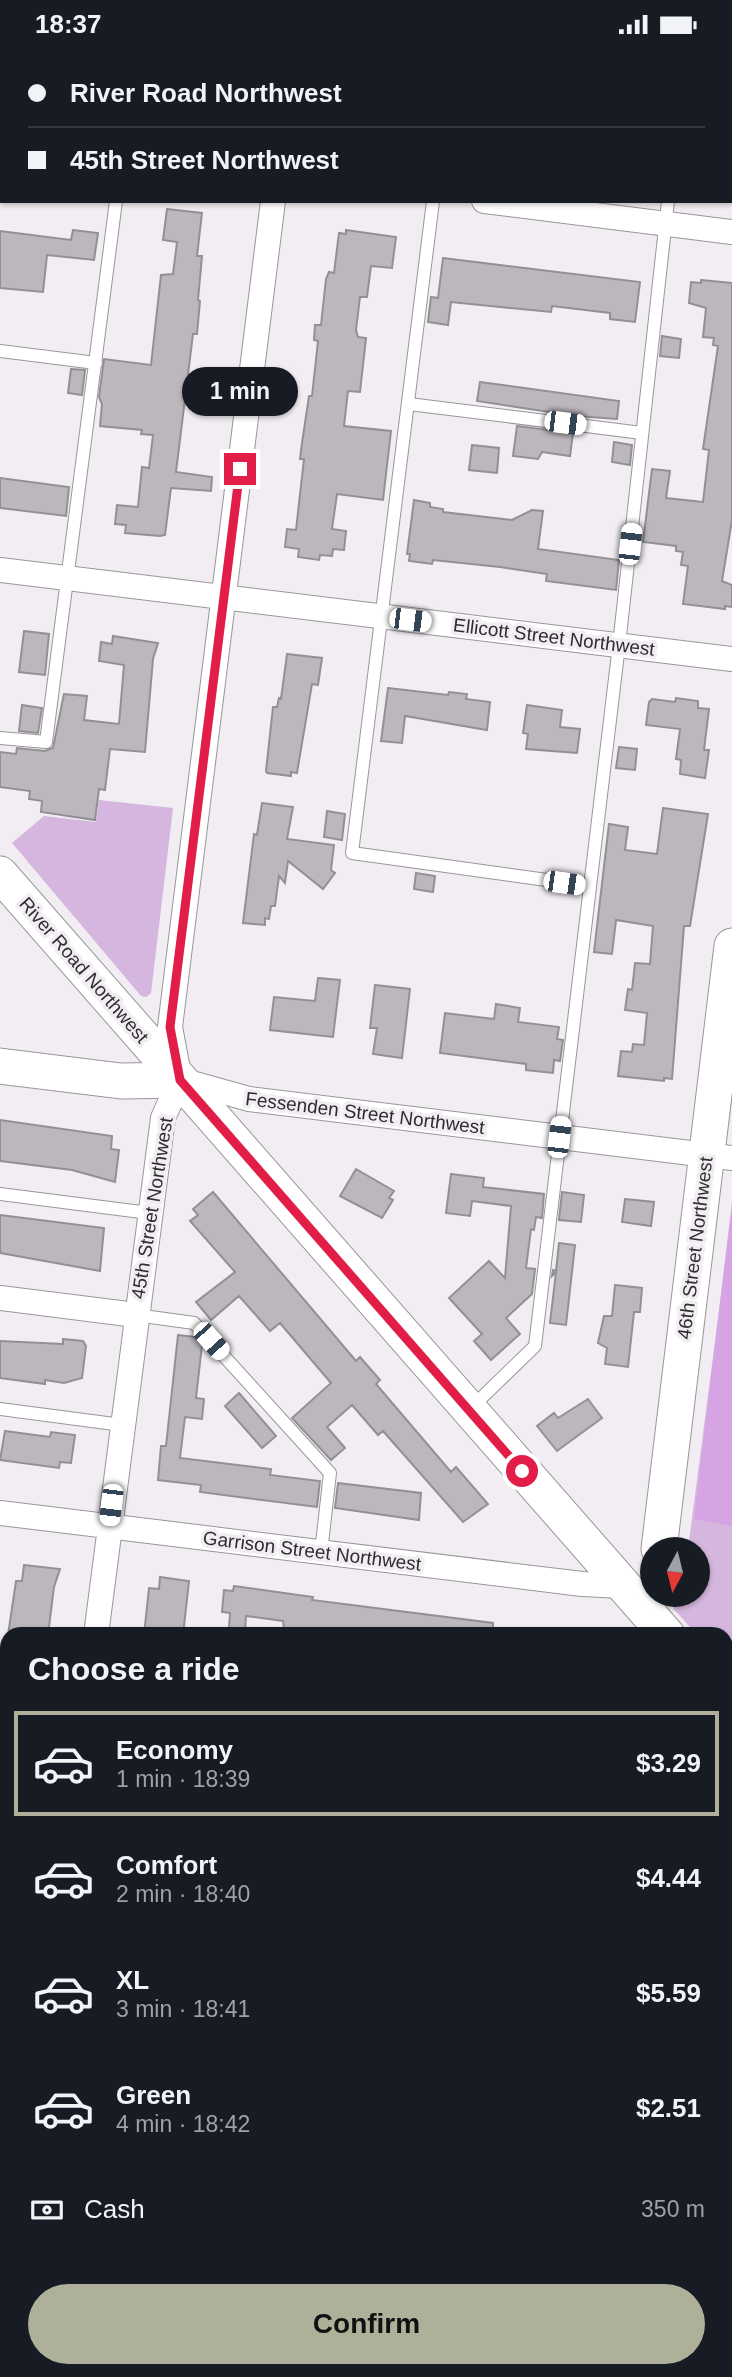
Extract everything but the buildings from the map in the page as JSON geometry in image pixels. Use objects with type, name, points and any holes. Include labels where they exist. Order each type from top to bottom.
[{"type":"main road","name":"River Road Northwest","points":[[0,874],[468,1411],[639,1581],[663,1627]]},
{"type":"main road","name":"46th Street Northwest","points":[[661,1537],[719,1157],[732,946]]},
{"type":"main road","name":"Fessenden Street Northwest","points":[[0,1066],[121,1081],[180,1080]]},
{"type":"street","points":[[180,1080],[170,1027],[273,203]]},
{"type":"street","points":[[517,203],[666,212],[732,232]]},
{"type":"street","name":"Ellicott Street Northwest","points":[[0,570],[732,659]]},
{"type":"street","name":"Fessenden Street Northwest","points":[[180,1080],[249,1099],[719,1157]]},
{"type":"street","name":"45th Street Northwest","points":[[97,1627],[163,1118],[180,1080]]},
{"type":"street","points":[[0,1298],[136,1315]]},
{"type":"street","name":"Garrison Street Northwest","points":[[0,1513],[321,1552],[639,1581]]},
{"type":"lane","points":[[0,738],[46,742],[116,203]]},
{"type":"lane","points":[[433,203],[352,853],[590,886]]},
{"type":"lane","points":[[468,1411],[535,1346],[620,645],[666,212]]},
{"type":"lane","points":[[0,351],[96,363]]},
{"type":"lane","points":[[409,404],[642,433]]},
{"type":"lane","points":[[0,1194],[149,1213]]},
{"type":"lane","points":[[136,1315],[194,1323],[330,1473],[321,1552]]},
{"type":"lane","points":[[0,1409],[122,1425]]},
{"type":"shaded area","points":[[99,800],[173,808],[151,993],[146,997],[141,996],[12,843],[44,816],[96,822]]},
{"type":"shaded area","points":[[732,1202],[732,1526],[694,1519]]},
{"type":"shaded area","points":[[732,1211],[732,1627],[690,1627],[673,1608],[710,1607],[710,1537],[690,1537]]},
{"type":"route","points":[[240,469],[170,1027],[180,1080],[522,1471]]}]
